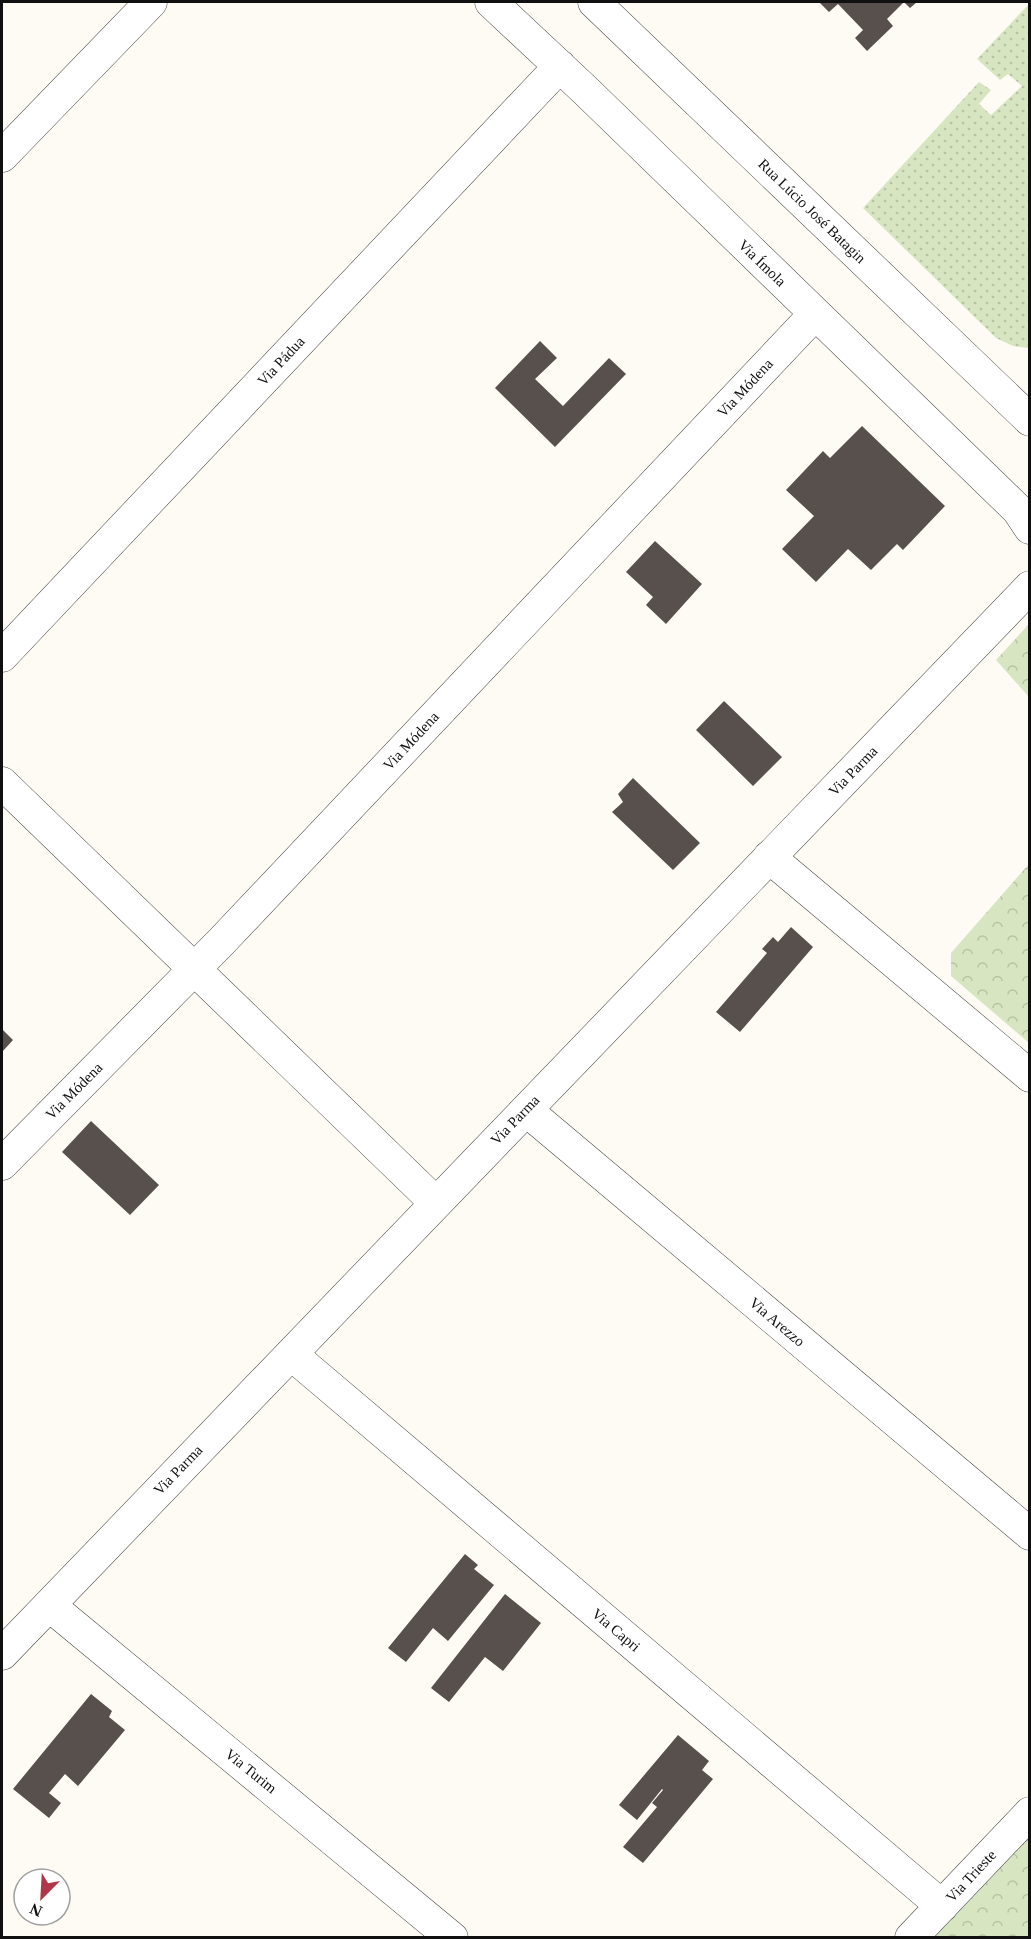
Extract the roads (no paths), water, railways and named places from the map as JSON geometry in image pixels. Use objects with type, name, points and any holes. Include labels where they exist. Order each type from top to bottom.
[{"type":"street","points":[[2,156],[151,2]]},
{"type":"street","name":"Via Ímola","points":[[491,2],[560,66],[1018,510],[1029,528]]},
{"type":"street","name":"Rua Lúcio José Batagin","points":[[594,2],[1029,420]]},
{"type":"street","name":"Via Pádua","points":[[2,656],[560,66]]},
{"type":"street","name":"Via Módena","points":[[2,1164],[195,969],[815,314]]},
{"type":"street","name":"Via Parma","points":[[2,1654],[1029,587]]},
{"type":"street","points":[[2,783],[436,1203]]},
{"type":"street","points":[[770,857],[1029,1076]]},
{"type":"street","name":"Via Arezzo","points":[[526,1110],[1029,1534]]},
{"type":"street","name":"Via Capri","points":[[291,1353],[942,1906]]},
{"type":"street","name":"Via Turim","points":[[49,1605],[452,1938]]},
{"type":"street","name":"Via Trieste","points":[[911,1938],[1029,1813]]}]
